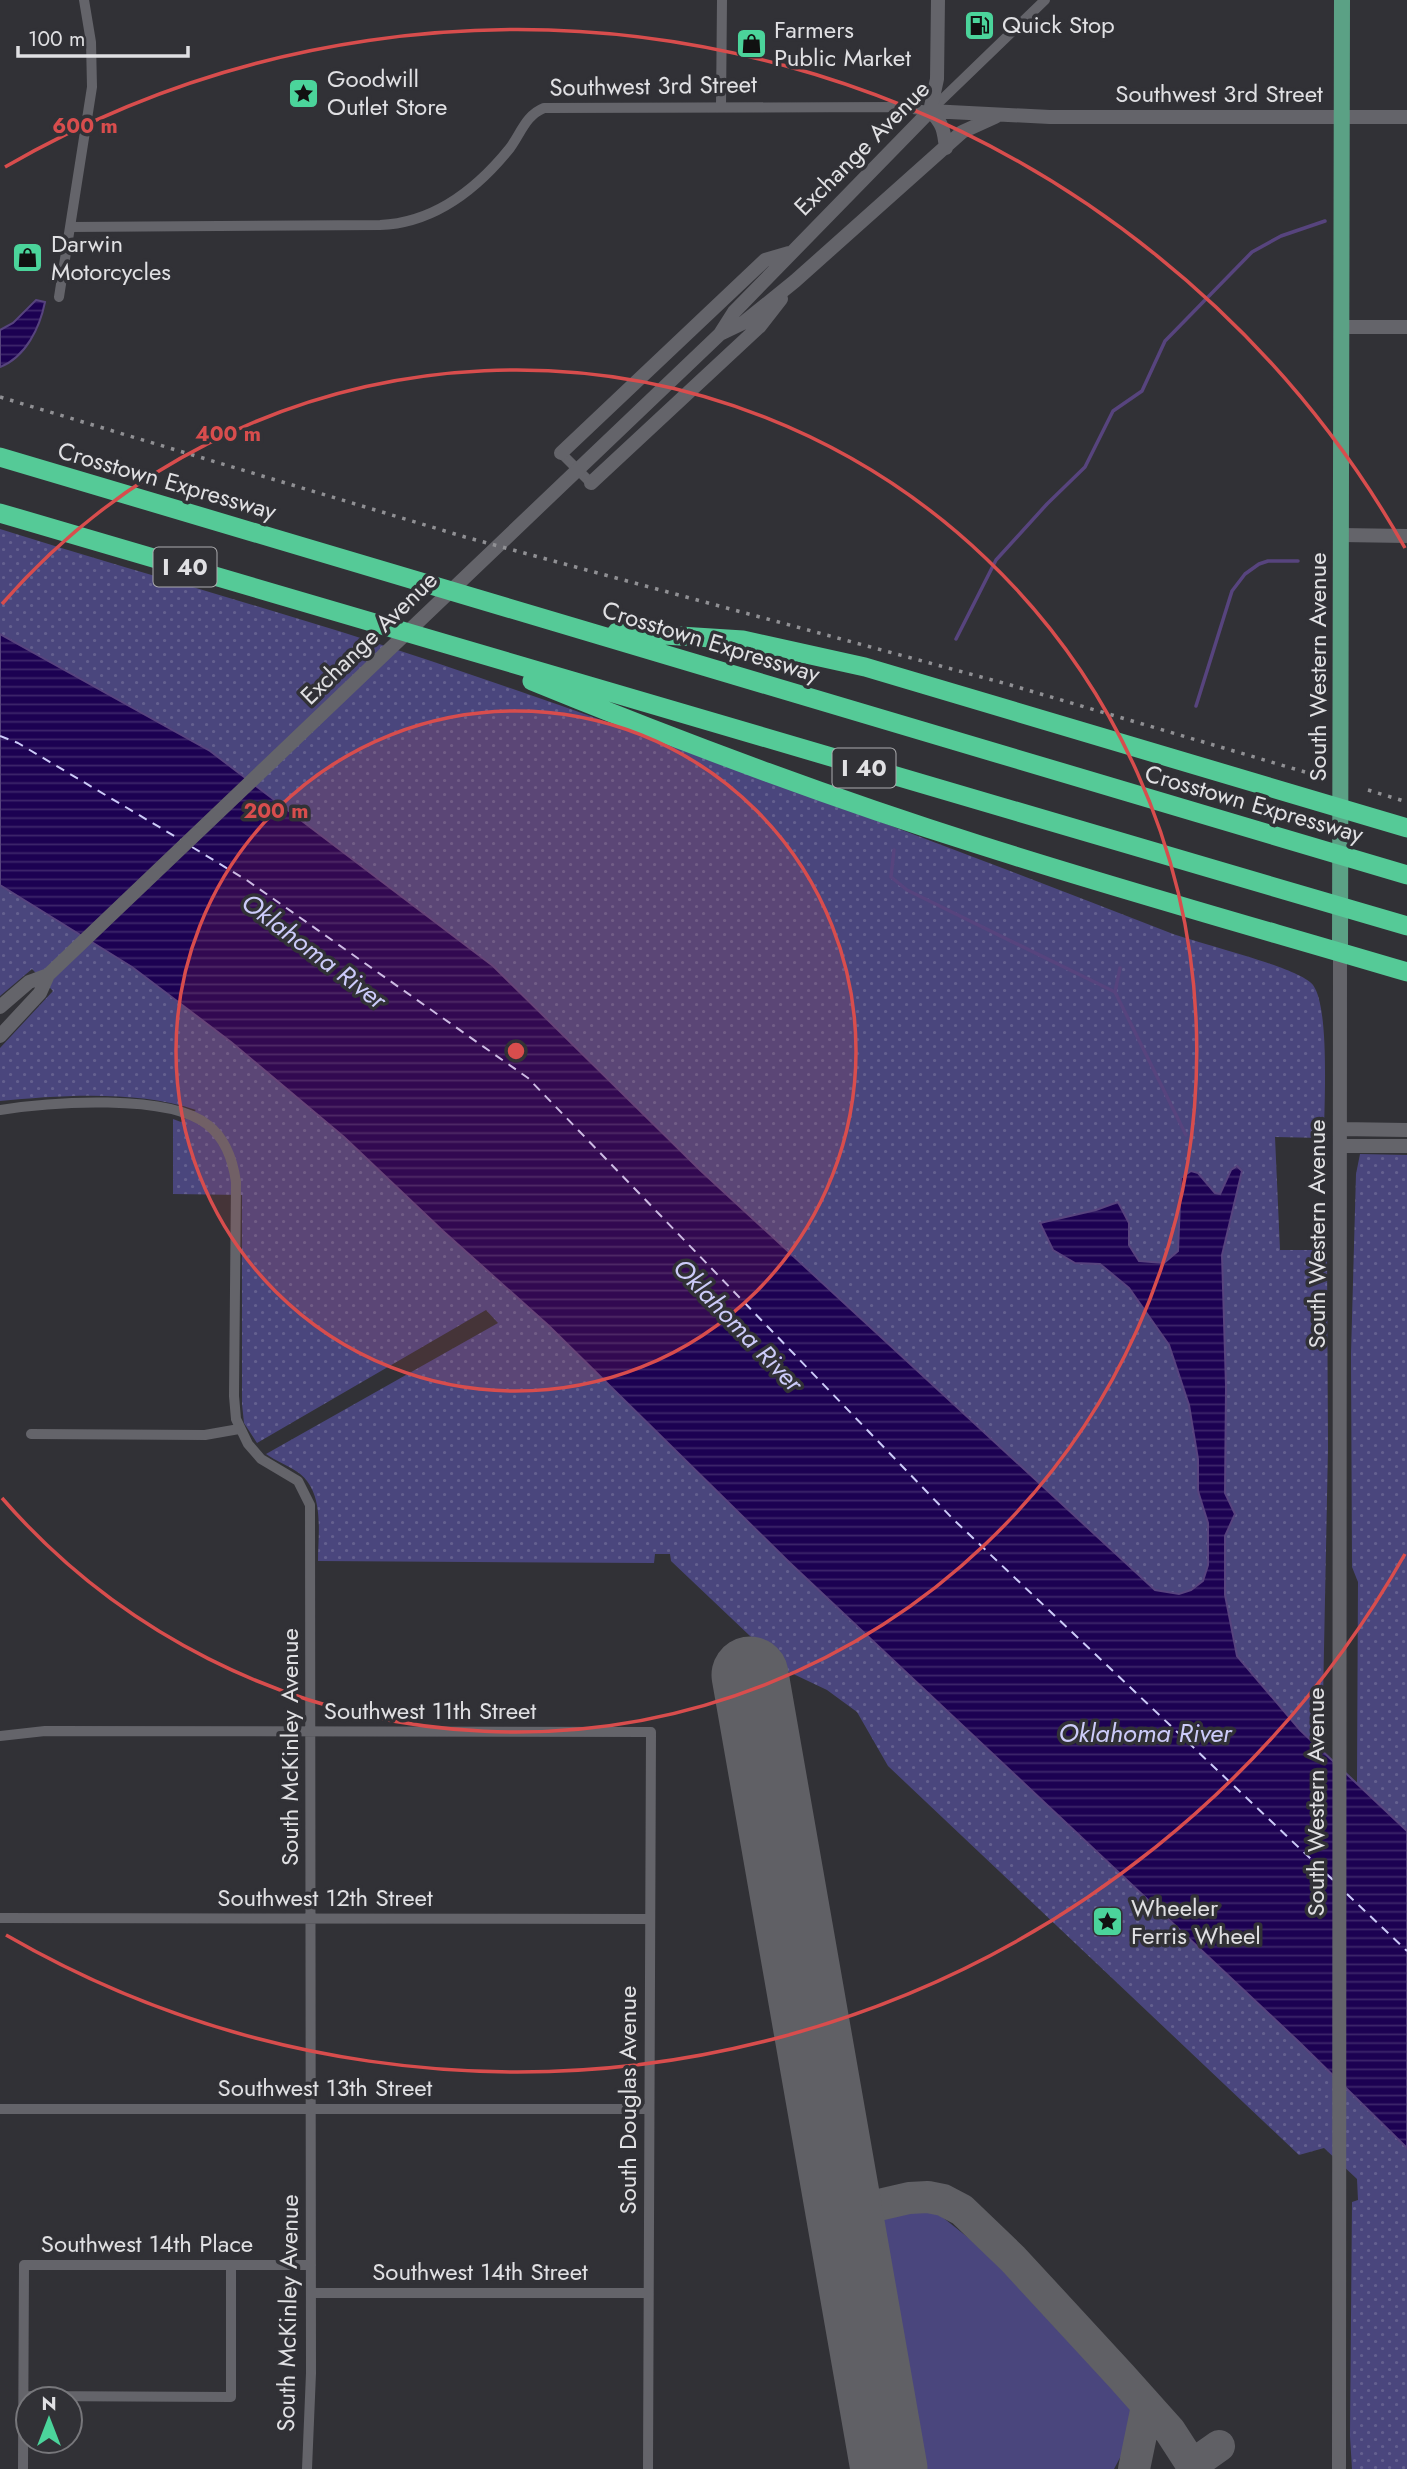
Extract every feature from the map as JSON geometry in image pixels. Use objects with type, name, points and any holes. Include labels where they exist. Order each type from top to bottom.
[{"type":"highway","name":"Crosstown Expressway","points":[[0,457],[1407,875]]},
{"type":"highway","name":"I 40","points":[[0,513],[1407,926]]},
{"type":"highway","points":[[588,630],[743,640],[852,664],[1340,811],[1407,828]]},
{"type":"highway","points":[[431,639],[647,728],[897,818],[982,846],[1340,943],[1407,972]]},
{"type":"main road","points":[[938,0],[937,79],[930,111],[940,120],[944,129],[946,148]]},
{"type":"main road","name":"South Western Avenue","points":[[1339,2469],[1342,0]]},
{"type":"main road","name":"Southwest 3rd Street","points":[[930,111],[1076,117],[1407,117]]},
{"type":"main road","name":"Exchange Avenue","points":[[0,1036],[40,993],[48,975],[720,334],[734,312],[930,111]]},
{"type":"main road","name":"Exchange Avenue","points":[[720,334],[743,323],[795,281],[962,132],[1000,114]]},
{"type":"main road","points":[[561,453],[765,260],[791,253]]},
{"type":"main road","points":[[591,483],[760,326],[795,281]]},
{"type":"main road","points":[[1342,327],[1407,327]]},
{"type":"main road","points":[[1341,535],[1407,536]]},
{"type":"main road","name":"Exchange Avenue","points":[[0,1007],[29,982],[48,975]]},
{"type":"main road","points":[[1340,1129],[1407,1130]]},
{"type":"main road","points":[[1340,1146],[1407,1146]]},
{"type":"street","points":[[59,297],[92,88],[91,41],[84,0]]},
{"type":"street","points":[[721,107],[722,0]]},
{"type":"street","name":"Exchange Avenue","points":[[930,111],[1045,0]]},
{"type":"street","name":"Southwest 3rd Street","points":[[70,227],[380,225],[407,222],[439,210],[471,187],[504,154],[529,118],[540,110],[561,107],[896,107],[930,111]]},
{"type":"street","points":[[561,453],[591,483]]},
{"type":"street","name":"South McKinley Avenue","points":[[0,1110],[65,1103],[152,1106],[175,1110],[207,1123],[219,1136],[234,1168],[237,1220],[234,1396],[239,1429],[261,1459],[298,1481],[310,1506],[311,2292],[307,2469]]},
{"type":"street","points":[[31,1434],[205,1435],[239,1429]]},
{"type":"street","name":"Southwest 11th Street","points":[[0,1736],[45,1731],[651,1732]]},
{"type":"street","name":"South Douglas Avenue","points":[[648,2469],[651,1732]]},
{"type":"street","name":"Southwest 12th Street","points":[[0,1918],[650,1919]]},
{"type":"street","name":"Southwest 13th Street","points":[[0,2109],[649,2109]]},
{"type":"street","name":"Southwest 14th Place","points":[[24,2385],[24,2265],[311,2265]]},
{"type":"street","points":[[84,2396],[231,2397],[231,2265]]},
{"type":"street","name":"Southwest 14th Street","points":[[311,2292],[648,2293]]},
{"type":"shaded area","points":[[0,529],[323,626],[524,693],[801,792],[1181,937],[1289,971],[1313,985],[1322,1014],[1324,1035],[1324,1138],[1275,1137],[1280,1250],[1327,1250],[1328,1448],[1322,1750],[1357,1783],[1358,1582],[1352,1567],[1351,1354],[1356,1174],[1360,1154],[1407,1155],[1407,2469],[1352,2469],[1352,2202],[1358,2200],[1357,2179],[1324,2148],[1299,2155],[888,1766],[857,1712],[827,1690],[787,1671],[671,1561],[670,1554],[655,1554],[654,1563],[318,1561],[319,1526],[313,1491],[299,1473],[266,1454],[498,1323],[486,1310],[257,1443],[244,1423],[242,1404],[242,1195],[173,1194],[173,1119],[181,1122],[196,1110],[149,1099],[125,1097],[74,1096],[0,1101],[0,1048],[53,991],[32,969],[0,996]]},
{"type":"shaded area","points":[[924,2210],[941,2216],[1014,2274],[1136,2407],[1139,2422],[1114,2469],[913,2469],[875,2217]]},
{"type":"water","points":[[36,300],[45,302],[35,331],[24,349],[0,367],[0,330],[13,323]]},
{"type":"water","name":"Oklahoma River","points":[[0,634],[210,751],[493,966],[700,1170],[1155,1590],[1179,1594],[1191,1590],[1203,1581],[1208,1565],[1208,1523],[1198,1491],[1198,1459],[1189,1405],[1169,1345],[1129,1288],[1100,1264],[1075,1263],[1053,1250],[1040,1223],[1118,1202],[1129,1223],[1129,1245],[1139,1261],[1164,1263],[1178,1251],[1181,1178],[1191,1171],[1198,1173],[1215,1193],[1220,1194],[1231,1170],[1237,1166],[1242,1171],[1222,1255],[1226,1386],[1225,1493],[1235,1514],[1225,1536],[1225,1595],[1237,1656],[1300,1730],[1407,1831],[1407,2148],[1299,2042],[790,1563],[548,1325],[344,1137],[231,1042],[132,967],[0,885]]},
{"type":"waterway","points":[[956,639],[996,560],[1085,467],[1113,411],[1142,391],[1165,341],[1252,252],[1281,236],[1325,221]]},
{"type":"waterway","points":[[1196,706],[1232,591],[1245,574],[1259,564],[1268,561],[1298,561]]},
{"type":"waterway","points":[[894,850],[891,877],[907,890],[1115,992]]},
{"type":"waterway","points":[[1120,968],[1115,992],[1186,1135]]},
{"type":"ferry route","points":[[0,736],[18,743],[181,840]]},
{"type":"ferry route","points":[[192,847],[248,881],[528,1078],[954,1520],[1333,1880]]},
{"type":"ferry route","points":[[1347,1894],[1407,1951]]},
{"type":"taxiway","points":[[844,2213],[909,2198],[928,2197],[943,2200],[962,2210],[1013,2259],[1121,2376],[1170,2431],[1192,2465],[1219,2446]]},
{"type":"taxiway","points":[[1134,2469],[1147,2406]]},
{"type":"runway","points":[[750,1675],[889,2469]]},
{"type":"railway","points":[[0,397],[465,537],[1007,684],[1305,772]]},
{"type":"railway","points":[[1368,790],[1407,802]]},
{"type":"place","name":"Quick Stop","points":[[979,25]]},
{"type":"place","name":"Farmers Public Market","points":[[751,44]]},
{"type":"place","name":"Goodwill Outlet Store","points":[[304,93]]},
{"type":"place","name":"Darwin Motorcycles","points":[[28,258]]},
{"type":"place","name":"Wheeler Ferris Wheel","points":[[1108,1922]]}]
